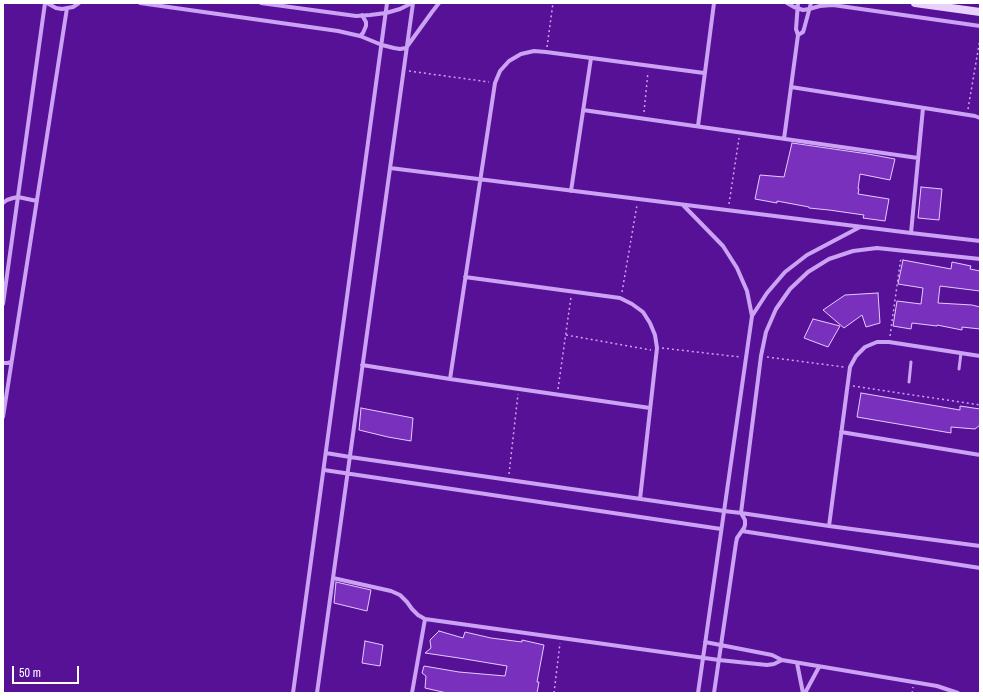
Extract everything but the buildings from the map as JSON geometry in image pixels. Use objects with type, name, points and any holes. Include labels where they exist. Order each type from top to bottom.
[{"type":"main road","points":[[915,3],[980,12]]},
{"type":"street","points":[[3,304],[46,3],[56,8],[67,8],[73,7],[79,3]]},
{"type":"street","points":[[140,3],[330,30],[360,36],[394,48],[406,48]]},
{"type":"street","points":[[261,3],[362,16],[386,13],[400,9],[412,3]]},
{"type":"street","points":[[293,693],[387,3]]},
{"type":"street","points":[[317,693],[404,70],[412,3]]},
{"type":"street","points":[[406,48],[439,3]]},
{"type":"street","points":[[698,126],[714,3]]},
{"type":"street","points":[[787,3],[803,10],[832,5],[980,26]]},
{"type":"street","points":[[784,138],[798,35],[796,29],[798,3]]},
{"type":"street","points":[[798,35],[804,30],[811,3]]},
{"type":"street","points":[[3,417],[67,8]]},
{"type":"street","points":[[360,36],[365,30],[366,26],[366,22],[362,16]]},
{"type":"street","points":[[450,379],[495,83],[500,71],[509,61],[521,54],[534,51],[704,74]]},
{"type":"street","points":[[571,191],[590,58]]},
{"type":"street","points":[[791,87],[980,118]]},
{"type":"street","points":[[911,233],[923,108]]},
{"type":"street","points":[[583,110],[918,158]]},
{"type":"street","points":[[390,168],[980,241]]},
{"type":"street","points":[[3,203],[7,200],[18,197],[37,201]]},
{"type":"street","points":[[682,205],[722,246],[737,268],[746,291],[752,316],[698,693]]},
{"type":"street","points":[[752,316],[767,292],[785,272],[807,255],[860,227]]},
{"type":"street","points":[[714,693],[736,543],[744,528],[745,522],[741,512],[761,356],[766,332],[776,309],[790,289],[808,272],[829,259],[853,251],[877,248],[980,259]]},
{"type":"street","points":[[465,277],[620,298],[643,312],[650,322],[655,335],[657,349],[640,499]]},
{"type":"street","points":[[829,526],[850,368],[856,356],[865,348],[876,342],[889,342],[980,356]]},
{"type":"street","points":[[3,363],[11,362]]},
{"type":"street","points":[[362,365],[650,408]]},
{"type":"street","points":[[841,432],[980,455]]},
{"type":"street","points":[[326,453],[724,511],[741,512],[829,526],[980,546]]},
{"type":"street","points":[[324,470],[722,530]]},
{"type":"street","points":[[742,531],[980,568]]},
{"type":"street","points":[[333,578],[391,591],[400,595],[418,615],[425,619],[719,660],[767,665],[774,664],[782,660]]},
{"type":"street","points":[[412,693],[425,619]]},
{"type":"street","points":[[705,642],[772,655],[782,660],[797,663],[937,686],[958,693]]},
{"type":"street","points":[[797,663],[804,693]]},
{"type":"street","points":[[804,693],[819,667]]},
{"type":"lane","points":[[959,369],[961,353]]},
{"type":"lane","points":[[909,382],[911,362]]},
{"type":"path","points":[[546,52],[553,3]]},
{"type":"path","points":[[967,115],[980,39]]},
{"type":"path","points":[[643,118],[649,66]]},
{"type":"path","points":[[404,70],[495,83]]},
{"type":"path","points":[[728,210],[740,132]]},
{"type":"path","points":[[620,298],[638,199]]},
{"type":"path","points":[[889,342],[902,250]]},
{"type":"path","points":[[558,394],[572,292]]},
{"type":"path","points":[[566,335],[657,349],[746,357]]},
{"type":"path","points":[[761,356],[850,368]]},
{"type":"path","points":[[848,385],[980,405]]},
{"type":"path","points":[[509,480],[519,389]]},
{"type":"path","points":[[554,693],[561,638]]}]
